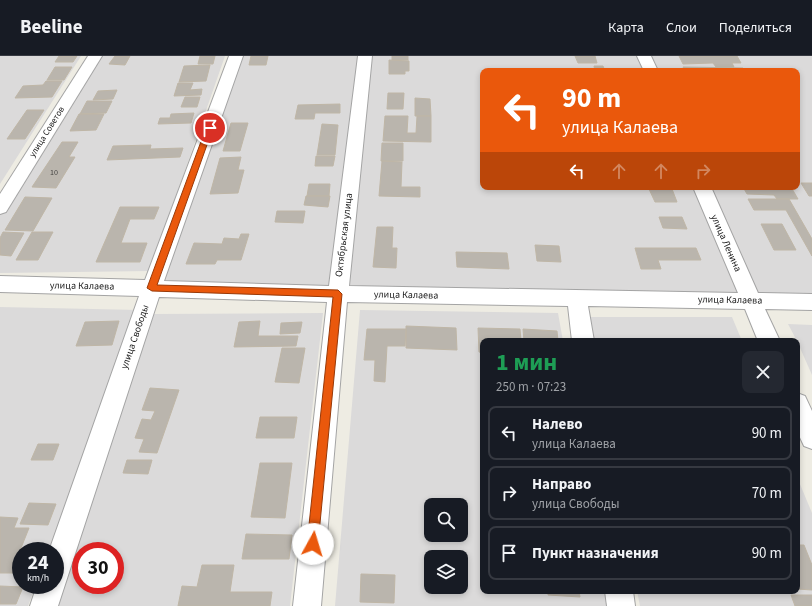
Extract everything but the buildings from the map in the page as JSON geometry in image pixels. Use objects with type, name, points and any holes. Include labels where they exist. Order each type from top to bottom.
[{"type":"street","name":"улица Советов","points":[[0,208],[95,56]]},
{"type":"street","name":"улица Свободы","points":[[64,547],[152,288],[236,56]]},
{"type":"street","name":"Октябрьская улица","points":[[306,606],[338,294],[365,56]]},
{"type":"street","points":[[644,56],[650,68]]},
{"type":"street","name":"улица Ленина","points":[[703,190],[768,338]]},
{"type":"street","name":"улица Ленина","points":[[710,190],[751,300]]},
{"type":"street","name":"улица Калаева","points":[[0,284],[338,294],[812,302]]},
{"type":"street","points":[[578,299],[584,338]]},
{"type":"street","points":[[800,411],[812,438]]},
{"type":"street","points":[[44,606],[48,594]]},
{"type":"street","points":[[619,594],[621,606]]},
{"type":"shaded area","points":[[0,56],[81,56],[0,184]]},
{"type":"shaded area","points":[[98,56],[225,56],[150,271],[0,273],[0,211]]},
{"type":"shaded area","points":[[236,56],[812,56],[812,302],[152,288]]},
{"type":"shaded area","points":[[0,307],[139,310],[52,542],[12,542],[12,594],[33,594],[28,606],[0,606]]},
{"type":"shaded area","points":[[360,310],[558,313],[562,338],[480,338],[480,594],[613,594],[615,606],[335,606]]},
{"type":"shaded area","points":[[323,313],[290,606],[53,606],[57,594],[64,594],[64,574],[72,551],[72,594],[124,594],[124,542],[75,542],[153,314]]},
{"type":"shaded area","points":[[586,317],[732,317],[741,338],[590,338]]},
{"type":"shaded area","points":[[788,324],[812,325],[812,375],[800,348],[800,338],[795,338]]},
{"type":"shaded area","points":[[800,484],[812,513],[812,606],[640,606],[638,594],[800,594]]},
{"type":"route","points":[[210,128],[152,288],[338,294],[313,544]]}]
